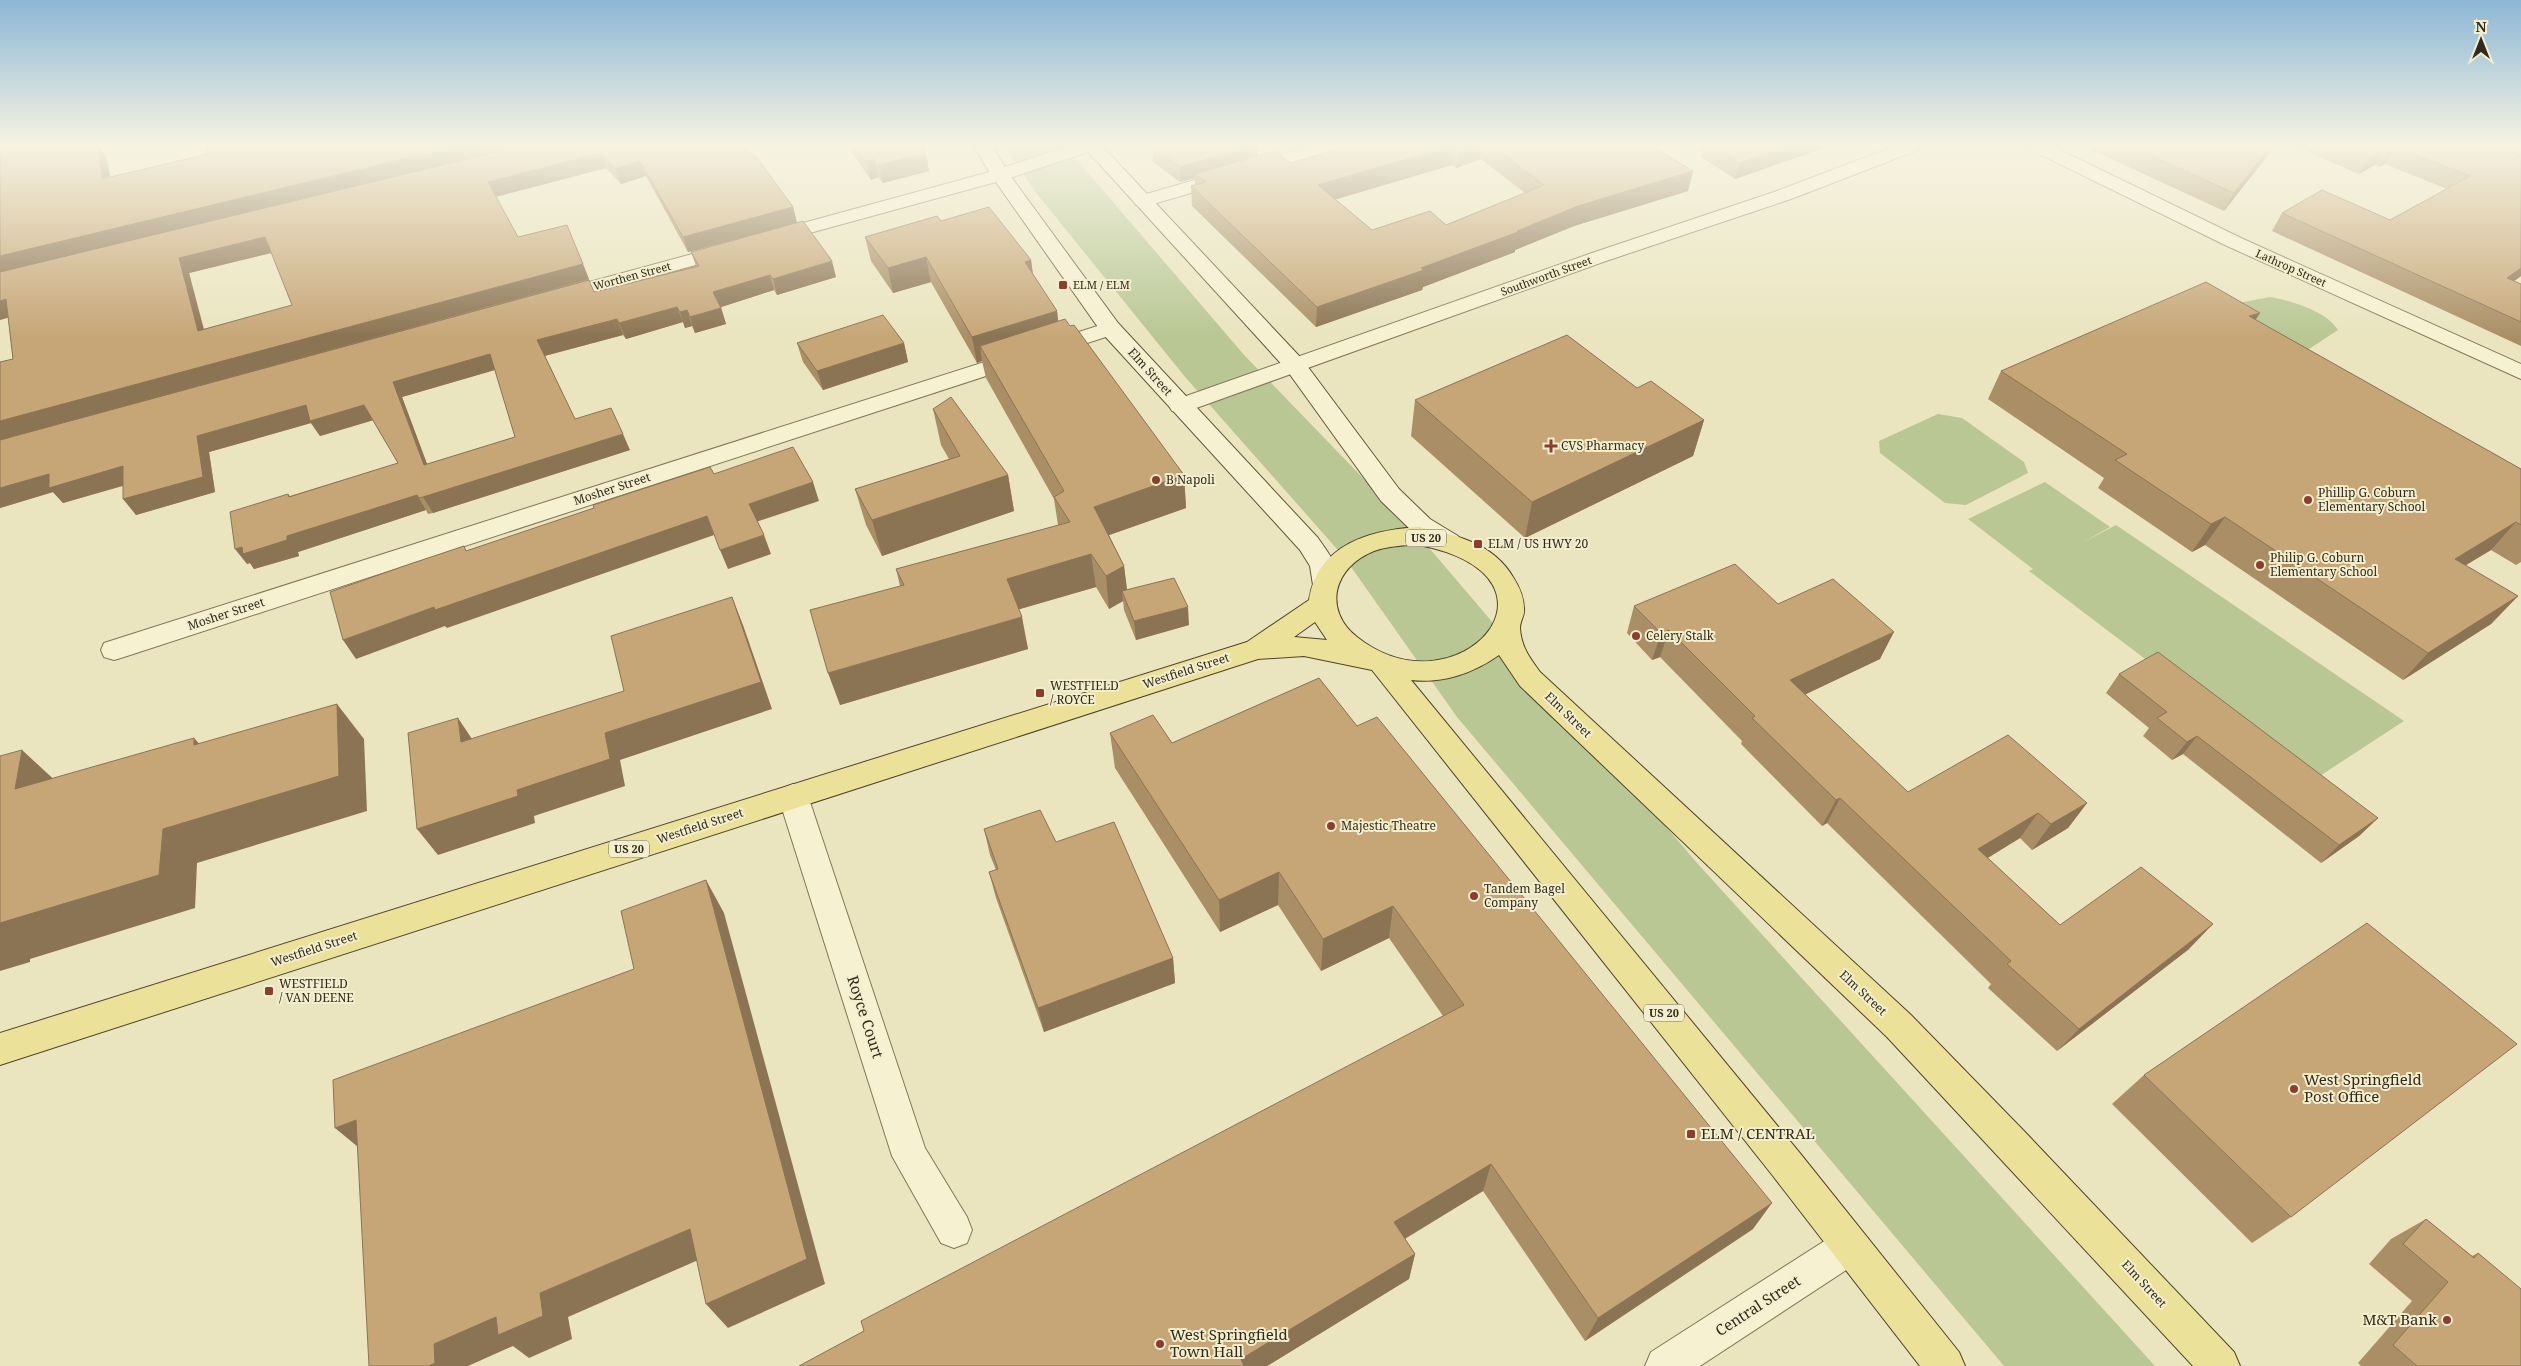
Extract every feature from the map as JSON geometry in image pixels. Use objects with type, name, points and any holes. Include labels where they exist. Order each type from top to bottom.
[{"type":"main road","name":"US 20","points":[[1324,595],[1329,575],[1344,556],[1366,544],[1391,537],[1419,536],[1449,542],[1475,553],[1496,570],[1509,591],[1511,614],[1507,626]]},
{"type":"main road","name":"Westfield Street","points":[[1258,649],[1324,595]]},
{"type":"main road","points":[[1324,595],[1327,618],[1342,640],[1373,659],[1395,667],[1428,671],[1459,666],[1486,653],[1504,635],[1507,626]]},
{"type":"main road","name":"Elm Street","points":[[1507,626],[1510,650],[1530,679],[1898,1026],[2012,1143],[2220,1366]]},
{"type":"main road","name":"Westfield Street","points":[[0,1049],[1258,649],[1304,646],[1373,659]]},
{"type":"main road","name":"US 20","points":[[1373,659],[1850,1246],[1945,1366]]},
{"type":"street","name":"Worthen Street","points":[[536,302],[873,210]]},
{"type":"street","name":"Elm Street","points":[[1025,210],[1110,328],[1309,544],[1323,565],[1324,595]]},
{"type":"street","points":[[1151,210],[1294,364],[1390,495],[1421,525],[1449,542]]},
{"type":"street","name":"Southworth Street","points":[[1180,406],[1294,364],[1744,210]]},
{"type":"street","name":"Lathrop Street","points":[[2168,210],[2234,242],[2521,372]]},
{"type":"street","name":"Mosher Street","points":[[114,650],[1110,328]]},
{"type":"street","name":"Royce Court","points":[[793,796],[910,1156],[954,1230]]},
{"type":"street","name":"Central Street","points":[[1665,1366],[1850,1246]]},
{"type":"green space","points":[[1050,210],[1120,210],[1245,356],[1419,536],[1697,863],[2155,1366],[2004,1366],[1457,717],[1344,557],[1186,378]]},
{"type":"green space","points":[[2270,297],[2298,304],[2317,312],[2333,323],[2338,330],[2306,351],[2228,305]]},
{"type":"green space","points":[[1938,414],[1962,418],[2024,462],[2028,473],[1966,505],[1945,503],[1880,453],[1879,441]]},
{"type":"green space","points":[[2045,482],[2110,527],[2082,543],[2116,525],[2404,721],[2309,783],[2029,571],[2033,569],[1968,519]]},
{"type":"building","points":[[0,210],[193,210],[0,256]]},
{"type":"building","points":[[257,210],[503,210],[518,237],[567,225],[583,264],[0,421],[0,362],[13,359],[6,299],[0,301],[0,272]],"holes":[[[265,237],[292,305],[198,331],[179,258]]]},
{"type":"building","points":[[668,210],[783,210],[683,237]]},
{"type":"building","points":[[980,210],[991,210],[1031,260],[1025,262],[1057,311],[972,337],[926,257],[888,268],[865,237],[937,216],[941,221]]},
{"type":"building","points":[[1216,210],[1348,210],[1372,230],[1430,211],[1446,225],[1483,210],[1569,210],[1518,232],[1421,268],[1424,270],[1317,307]]},
{"type":"building","points":[[2288,210],[2367,210],[2390,220],[2409,210],[2521,210],[2521,268],[2507,278],[2521,284],[2521,322],[2282,213]]},
{"type":"building","points":[[803,221],[832,261],[773,279],[770,275],[713,292],[721,308],[690,317],[687,310],[680,312],[677,307],[619,323],[617,319],[537,340],[575,419],[611,408],[623,434],[423,497],[419,498],[417,495],[287,536],[287,540],[243,554],[242,547],[235,549],[230,512],[288,494],[289,497],[398,463],[364,405],[310,421],[306,405],[197,436],[203,477],[123,499],[123,466],[49,488],[49,474],[0,488],[0,440],[589,280],[594,292],[699,266],[691,252]],"holes":[[[490,354],[515,437],[424,465],[393,382]]]},
{"type":"building","name":"Phillip G. Coburn Elementary School","points":[[2206,282],[2260,313],[2249,316],[2521,469],[2521,525],[2516,522],[2455,559],[2518,596],[2428,653],[2225,517],[2211,524],[2115,460],[2127,454],[2001,371]]},
{"type":"building","points":[[883,315],[904,343],[817,371],[797,343]]},
{"type":"building","points":[[1065,319],[1070,326],[1074,325],[1184,475],[1094,507],[1124,566],[1106,576],[1091,554],[1007,579],[1022,617],[828,673],[810,610],[904,585],[896,569],[1070,522],[1054,497],[1064,491],[980,346]]},
{"type":"building","name":"CVS Pharmacy","points":[[1567,335],[1637,388],[1651,381],[1704,420],[1532,502],[1415,400]]},
{"type":"building","points":[[951,397],[1008,475],[872,520],[855,489],[960,456],[933,409]]},
{"type":"building","points":[[793,447],[813,482],[749,504],[764,535],[720,550],[707,516],[435,610],[434,607],[343,640],[330,592],[464,546],[466,551],[594,508],[593,505],[710,467],[714,474]]},
{"type":"building","points":[[1735,564],[1778,604],[1833,579],[1894,632],[1790,680],[1908,792],[2008,735],[2087,803],[2051,824],[2038,813],[1978,849],[2060,925],[2141,867],[2213,924],[2079,1029],[2007,964],[2011,961],[1840,798],[1836,800],[1752,718],[1755,716],[1669,630],[1661,633],[1634,606]]},
{"type":"building","points":[[1174,578],[1188,607],[1134,621],[1122,591]]},
{"type":"building","points":[[732,597],[761,682],[605,733],[610,759],[517,790],[518,796],[417,829],[408,733],[458,718],[461,742],[624,691],[611,636]]},
{"type":"building","points":[[2158,652],[2378,818],[2339,845],[2197,736],[2187,742],[2157,718],[2167,712],[2119,674]]},
{"type":"building","points":[[1319,678],[1357,726],[1377,717],[1772,1203],[1598,1318],[1491,1164],[1394,1222],[1415,1254],[1241,1359],[1244,1366],[799,1366],[864,1331],[861,1321],[1464,1005],[1393,906],[1323,939],[1279,872],[1219,900],[1110,733],[1153,715],[1172,743]]},
{"type":"building","points":[[337,704],[339,776],[163,829],[159,875],[0,923],[0,756],[22,750],[15,789],[194,738],[194,745]]},
{"type":"building","points":[[1040,810],[1056,842],[1114,822],[1173,958],[1038,1008],[989,872],[998,869],[984,829]]},
{"type":"building","points":[[706,880],[807,1259],[706,1304],[690,1229],[540,1293],[543,1316],[498,1335],[496,1317],[434,1344],[435,1363],[429,1366],[369,1366],[356,1120],[335,1128],[333,1080],[634,969],[621,911]]},
{"type":"building","name":"West Springfield Post Office","points":[[2367,923],[2517,1044],[2291,1217],[2144,1075]]},
{"type":"building","points":[[2426,1219],[2474,1258],[2478,1253],[2521,1289],[2521,1366],[2417,1366],[2393,1345],[2448,1282],[2403,1244]]},
{"type":"place","name":"ELM / ELM","points":[[1063,285]]},
{"type":"place","name":"CVS Pharmacy","points":[[1551,446]]},
{"type":"place","name":"B Napoli","points":[[1156,480]]},
{"type":"place","name":"Phillip G. Coburn Elementary School","points":[[2308,500]]},
{"type":"place","name":"ELM / US HWY 20","points":[[1478,544]]},
{"type":"place","name":"Philip G. Coburn Elementary School","points":[[2260,565]]},
{"type":"place","name":"Celery Stalk","points":[[1636,636]]},
{"type":"place","name":"WESTFIELD / ROYCE","points":[[1040,693]]},
{"type":"place","name":"Majestic Theatre","points":[[1331,826]]},
{"type":"place","name":"Tandem Bagel Company","points":[[1474,896]]},
{"type":"place","name":"WESTFIELD / VAN DEENE","points":[[269,991]]},
{"type":"place","name":"West Springfield Post Office","points":[[2294,1089]]},
{"type":"place","name":"ELM / CENTRAL","points":[[1691,1134]]},
{"type":"place","name":"M&T Bank","points":[[2447,1320]]},
{"type":"place","name":"West Springfield Town Hall","points":[[1160,1344]]}]
